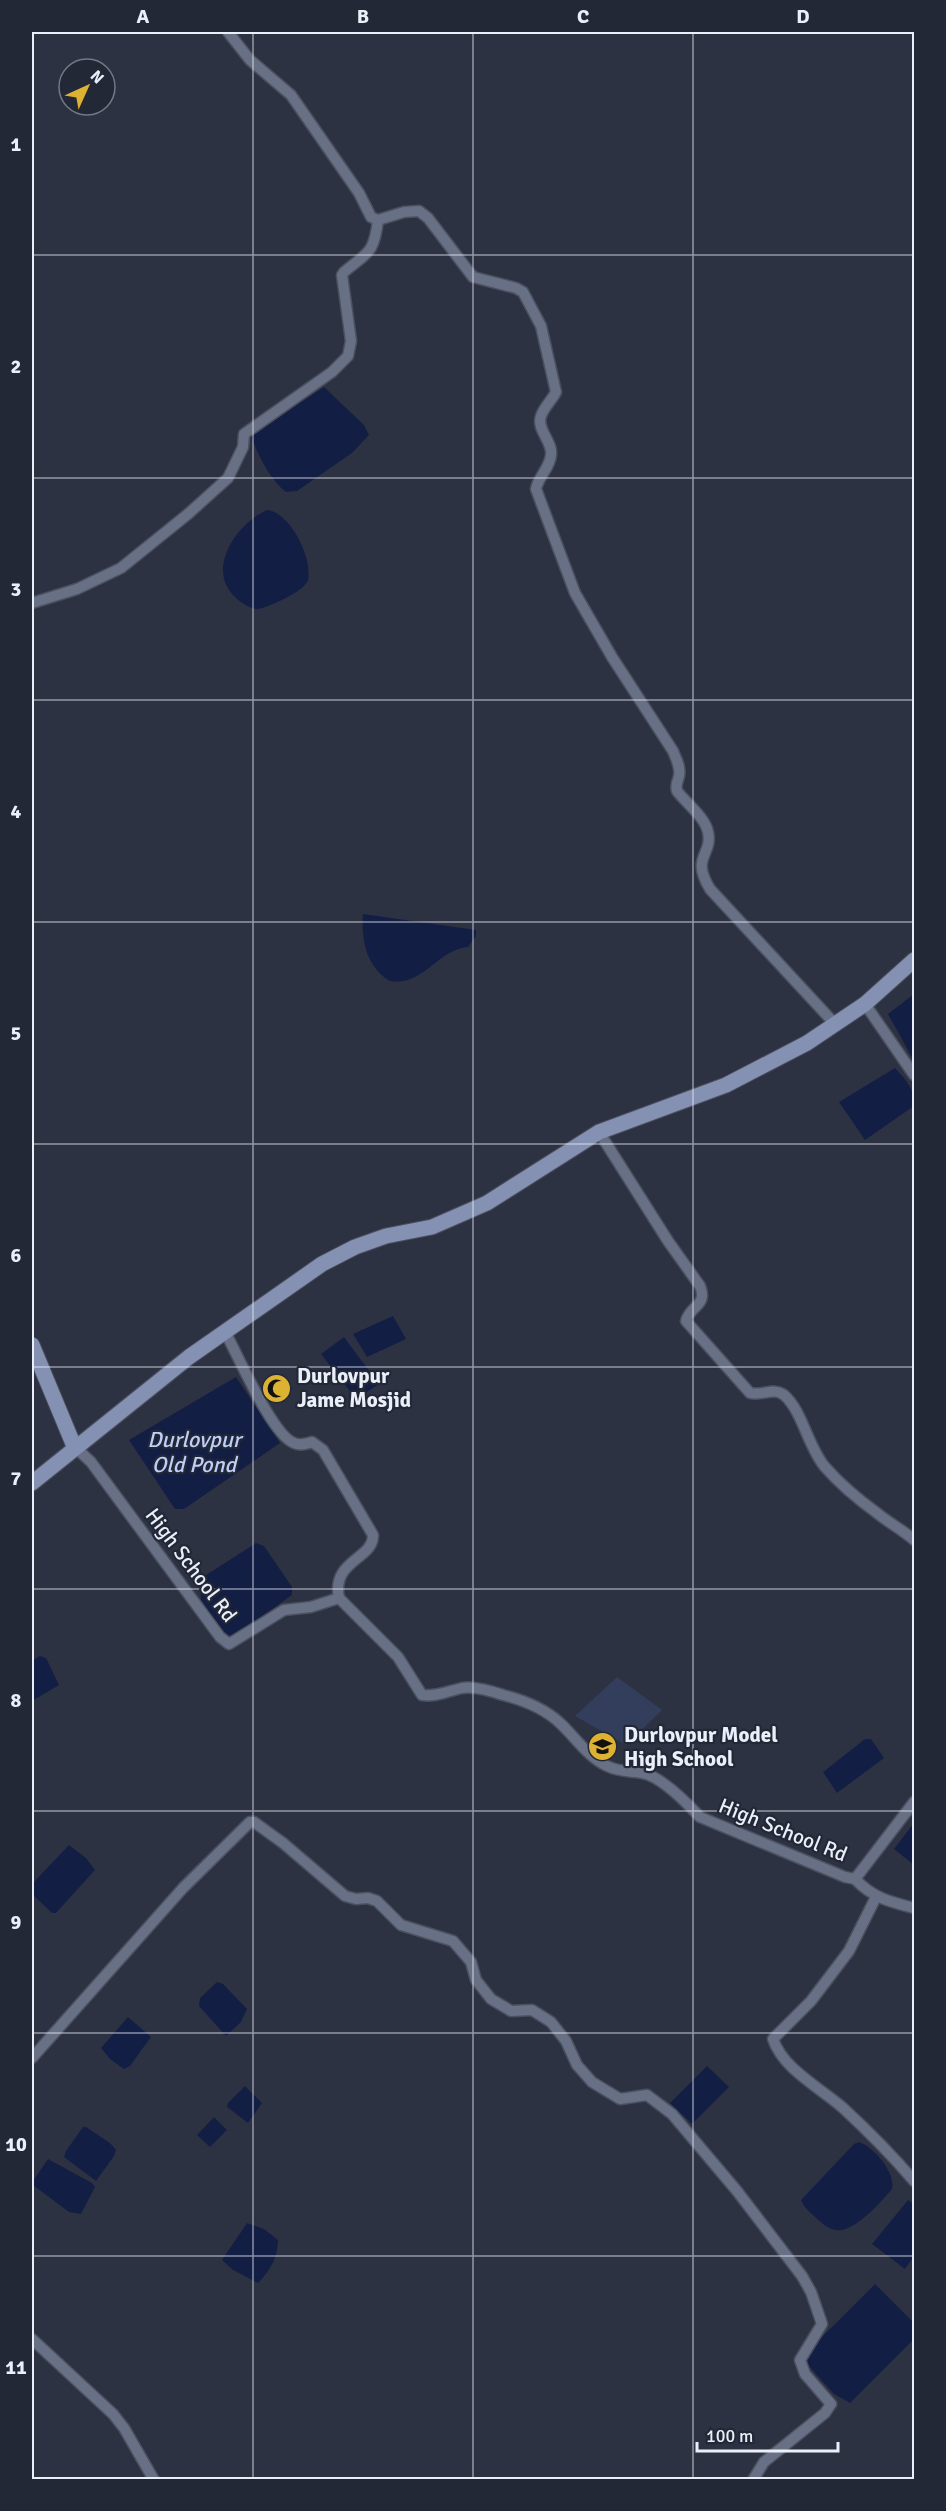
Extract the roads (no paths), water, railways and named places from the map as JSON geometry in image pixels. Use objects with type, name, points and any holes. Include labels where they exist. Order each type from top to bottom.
[{"type":"street","points":[[228,32],[250,60],[291,95],[356,187],[370,217],[378,220],[404,212],[419,211],[428,218],[468,273],[478,280],[519,289],[532,308],[541,326],[556,392],[541,416],[543,430],[552,453],[550,461],[538,479],[536,489],[575,593],[612,657],[673,751],[680,774],[675,784],[676,791],[708,831],[708,841],[702,858],[702,876],[710,890],[835,1024]]},
{"type":"street","points":[[32,603],[77,589],[121,568],[188,514],[228,478],[243,447],[244,434],[332,372],[348,356],[351,341],[342,275],[349,267],[368,255],[378,220]]},
{"type":"street","points":[[32,1483],[74,1446],[189,1357],[322,1264],[355,1247],[386,1236],[432,1227],[487,1203],[599,1132],[726,1085],[807,1043],[865,1004],[915,960]]},
{"type":"street","points":[[865,1004],[915,1075]]},
{"type":"street","points":[[599,1132],[668,1241],[700,1286],[703,1294],[702,1301],[687,1315],[686,1321],[695,1334],[750,1393],[758,1395],[777,1391],[787,1398],[795,1409],[812,1449],[825,1467],[878,1514],[915,1539]]},
{"type":"street","points":[[225,1332],[276,1427],[294,1444],[303,1445],[312,1442],[323,1450],[373,1535],[371,1544],[340,1575],[337,1589],[339,1598]]},
{"type":"street","points":[[32,1345],[74,1446]]},
{"type":"street","name":"High School Rd","points":[[74,1446],[91,1462],[224,1641],[232,1643],[284,1610],[311,1607],[339,1598],[391,1650],[422,1695],[435,1695],[465,1688],[504,1695],[533,1706],[558,1721],[585,1750],[607,1766],[626,1773],[644,1773],[684,1800],[700,1817],[845,1878],[855,1879],[915,1802]]},
{"type":"street","points":[[32,2058],[183,1888],[239,1831],[250,1822],[254,1822],[283,1843],[345,1896],[377,1901],[401,1925],[453,1941],[471,1962],[476,1980],[491,1999],[511,2011],[532,2010],[551,2022],[566,2041],[577,2065],[592,2082],[620,2099],[641,2094],[654,2098],[672,2114],[737,2191],[802,2276],[811,2292],[822,2324],[800,2360],[805,2374],[831,2404],[825,2413],[764,2462],[753,2480]]},
{"type":"street","points":[[855,1879],[867,1893],[915,1908]]},
{"type":"street","points":[[876,1897],[849,1951],[811,2001],[773,2039],[777,2051],[788,2063],[843,2108],[915,2181]]},
{"type":"street","points":[[32,2339],[113,2414],[124,2428],[154,2480]]},
{"type":"water","points":[[324,387],[364,425],[369,435],[352,453],[297,491],[286,492],[265,466],[251,435]]},
{"type":"water","points":[[267,510],[284,519],[298,538],[307,560],[308,580],[300,589],[286,598],[269,606],[255,609],[244,604],[231,593],[225,581],[223,567],[226,553],[233,540],[254,518]]},
{"type":"water","points":[[363,914],[476,930],[476,936],[468,947],[457,949],[412,978],[390,981],[375,968],[370,960],[364,942]]},
{"type":"water","points":[[914,994],[914,1061],[888,1014]]},
{"type":"water","points":[[895,1068],[911,1090],[914,1106],[865,1140],[839,1102]]},
{"type":"water","points":[[393,1316],[406,1339],[367,1357],[353,1334]]},
{"type":"water","points":[[344,1337],[379,1384],[356,1399],[321,1354]]},
{"type":"water","name":"Durlovpur Old Pond","points":[[236,1377],[280,1443],[184,1509],[175,1509],[129,1440]]},
{"type":"water","points":[[256,1543],[264,1546],[292,1587],[292,1595],[230,1639],[224,1635],[201,1600],[200,1579]]},
{"type":"water","points":[[40,1656],[46,1658],[59,1685],[32,1701],[32,1661]]},
{"type":"water","points":[[865,1739],[871,1739],[884,1758],[837,1793],[823,1772]]},
{"type":"water","points":[[914,1823],[914,1865],[894,1849]]},
{"type":"water","points":[[69,1845],[86,1858],[95,1870],[56,1913],[52,1913],[32,1894],[32,1884]]},
{"type":"water","points":[[217,1982],[223,1984],[247,2009],[241,2022],[226,2036],[199,2006],[200,1998]]},
{"type":"water","points":[[128,2017],[151,2037],[130,2066],[124,2069],[110,2059],[101,2048]]},
{"type":"water","points":[[707,2066],[729,2087],[692,2124],[670,2103]]},
{"type":"water","points":[[245,2086],[262,2103],[248,2123],[227,2107],[228,2103]]},
{"type":"water","points":[[214,2117],[227,2130],[210,2147],[197,2135]]},
{"type":"water","points":[[83,2127],[110,2143],[116,2150],[96,2181],[64,2157]]},
{"type":"water","points":[[859,2142],[871,2149],[883,2161],[891,2176],[892,2189],[859,2222],[843,2230],[836,2230],[825,2226],[805,2208],[801,2200],[854,2144]]},
{"type":"water","points":[[48,2159],[92,2183],[95,2187],[81,2214],[69,2212],[33,2185],[33,2181]]},
{"type":"water","points":[[908,2200],[914,2204],[914,2256],[905,2269],[872,2244]]},
{"type":"water","points":[[247,2223],[264,2229],[278,2240],[277,2252],[272,2263],[258,2283],[233,2270],[222,2260]]},
{"type":"water","points":[[875,2284],[913,2322],[914,2339],[850,2403],[834,2394],[806,2363],[812,2347]]},
{"type":"place","name":"Durlovpur Jame Mosjid","points":[[276,1388]]},
{"type":"place","name":"Durlovpur Model High School","points":[[603,1747]]}]
